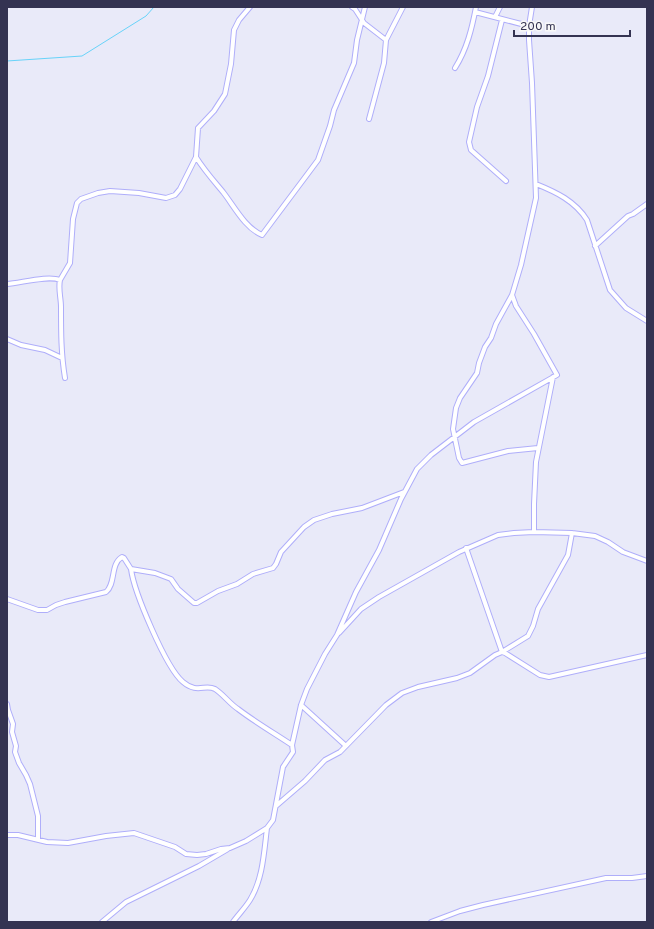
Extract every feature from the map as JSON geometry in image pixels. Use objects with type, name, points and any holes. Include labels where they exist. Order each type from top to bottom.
[{"type":"street","points":[[65,378],[62,358],[59,286],[60,280],[70,263],[73,219],[79,201],[88,196],[110,191],[139,193],[166,198],[175,195],[180,189],[196,157],[198,128],[214,111],[225,94],[231,64],[235,27],[250,7]]},
{"type":"street","points":[[352,7],[363,19],[364,23],[386,40]]},
{"type":"street","points":[[196,157],[235,210],[247,224],[262,236],[318,160],[334,110],[354,63],[357,40],[366,7]]},
{"type":"street","points":[[369,119],[384,63],[386,40],[403,7]]},
{"type":"street","points":[[495,17],[500,7]]},
{"type":"street","points":[[532,7],[529,26],[536,198],[521,265],[512,295],[485,347],[479,362],[477,373],[458,403],[453,426],[459,458],[460,462],[462,463],[508,451],[538,448]]},
{"type":"street","points":[[455,68],[462,58],[468,42],[475,9],[502,20],[529,26]]},
{"type":"street","points":[[502,20],[488,76],[477,107],[469,142],[471,150],[506,181]]},
{"type":"street","points":[[536,184],[559,194],[582,212],[587,220],[610,290],[626,308],[647,321]]},
{"type":"street","points":[[595,246],[628,216],[647,204]]},
{"type":"street","points":[[7,284],[56,278],[60,280]]},
{"type":"street","points":[[512,295],[516,306],[557,375],[554,377],[538,448],[535,476],[534,532]]},
{"type":"street","points":[[7,339],[21,345],[45,350],[62,358]]},
{"type":"street","points":[[102,922],[126,902],[199,866],[267,828],[273,820],[284,767],[293,752],[292,744],[301,705],[312,678],[337,635],[356,592],[380,550],[404,492],[419,466],[454,436],[480,419],[554,377]]},
{"type":"street","points":[[132,569],[155,573],[168,578],[173,581],[178,589],[190,601],[197,603],[212,594],[237,584],[253,574],[273,568],[281,552],[304,527],[314,520],[332,514],[362,508],[404,492]]},
{"type":"street","points":[[337,635],[361,609],[367,605],[430,567],[466,548],[498,535],[534,532],[599,537],[623,552],[647,561]]},
{"type":"street","points":[[276,806],[305,781],[325,760],[340,752],[386,706],[402,693],[418,687],[457,678],[470,673],[495,655],[528,636],[533,626],[538,609],[568,554],[572,534]]},
{"type":"street","points":[[466,548],[502,652],[540,675],[549,678],[647,655]]},
{"type":"street","points":[[7,599],[38,610],[47,610],[61,603],[107,592],[112,582],[117,562],[120,558],[124,558],[132,569],[134,584],[140,600],[169,662],[183,683],[193,688],[209,688],[216,690],[249,717],[292,744]]},
{"type":"street","points":[[7,704],[13,724],[12,732],[16,746],[15,752],[30,784],[38,816],[38,840]]},
{"type":"street","points":[[301,705],[346,746]]},
{"type":"street","points":[[233,922],[249,901],[257,884],[267,828]]},
{"type":"street","points":[[7,835],[47,842],[68,843],[106,836],[134,833],[175,847],[186,854],[206,854],[221,849],[230,848]]},
{"type":"street","points":[[431,922],[460,911],[483,905],[606,878],[638,878],[647,876]]},
{"type":"waterway","points":[[7,61],[82,56],[146,16],[154,7]]}]
